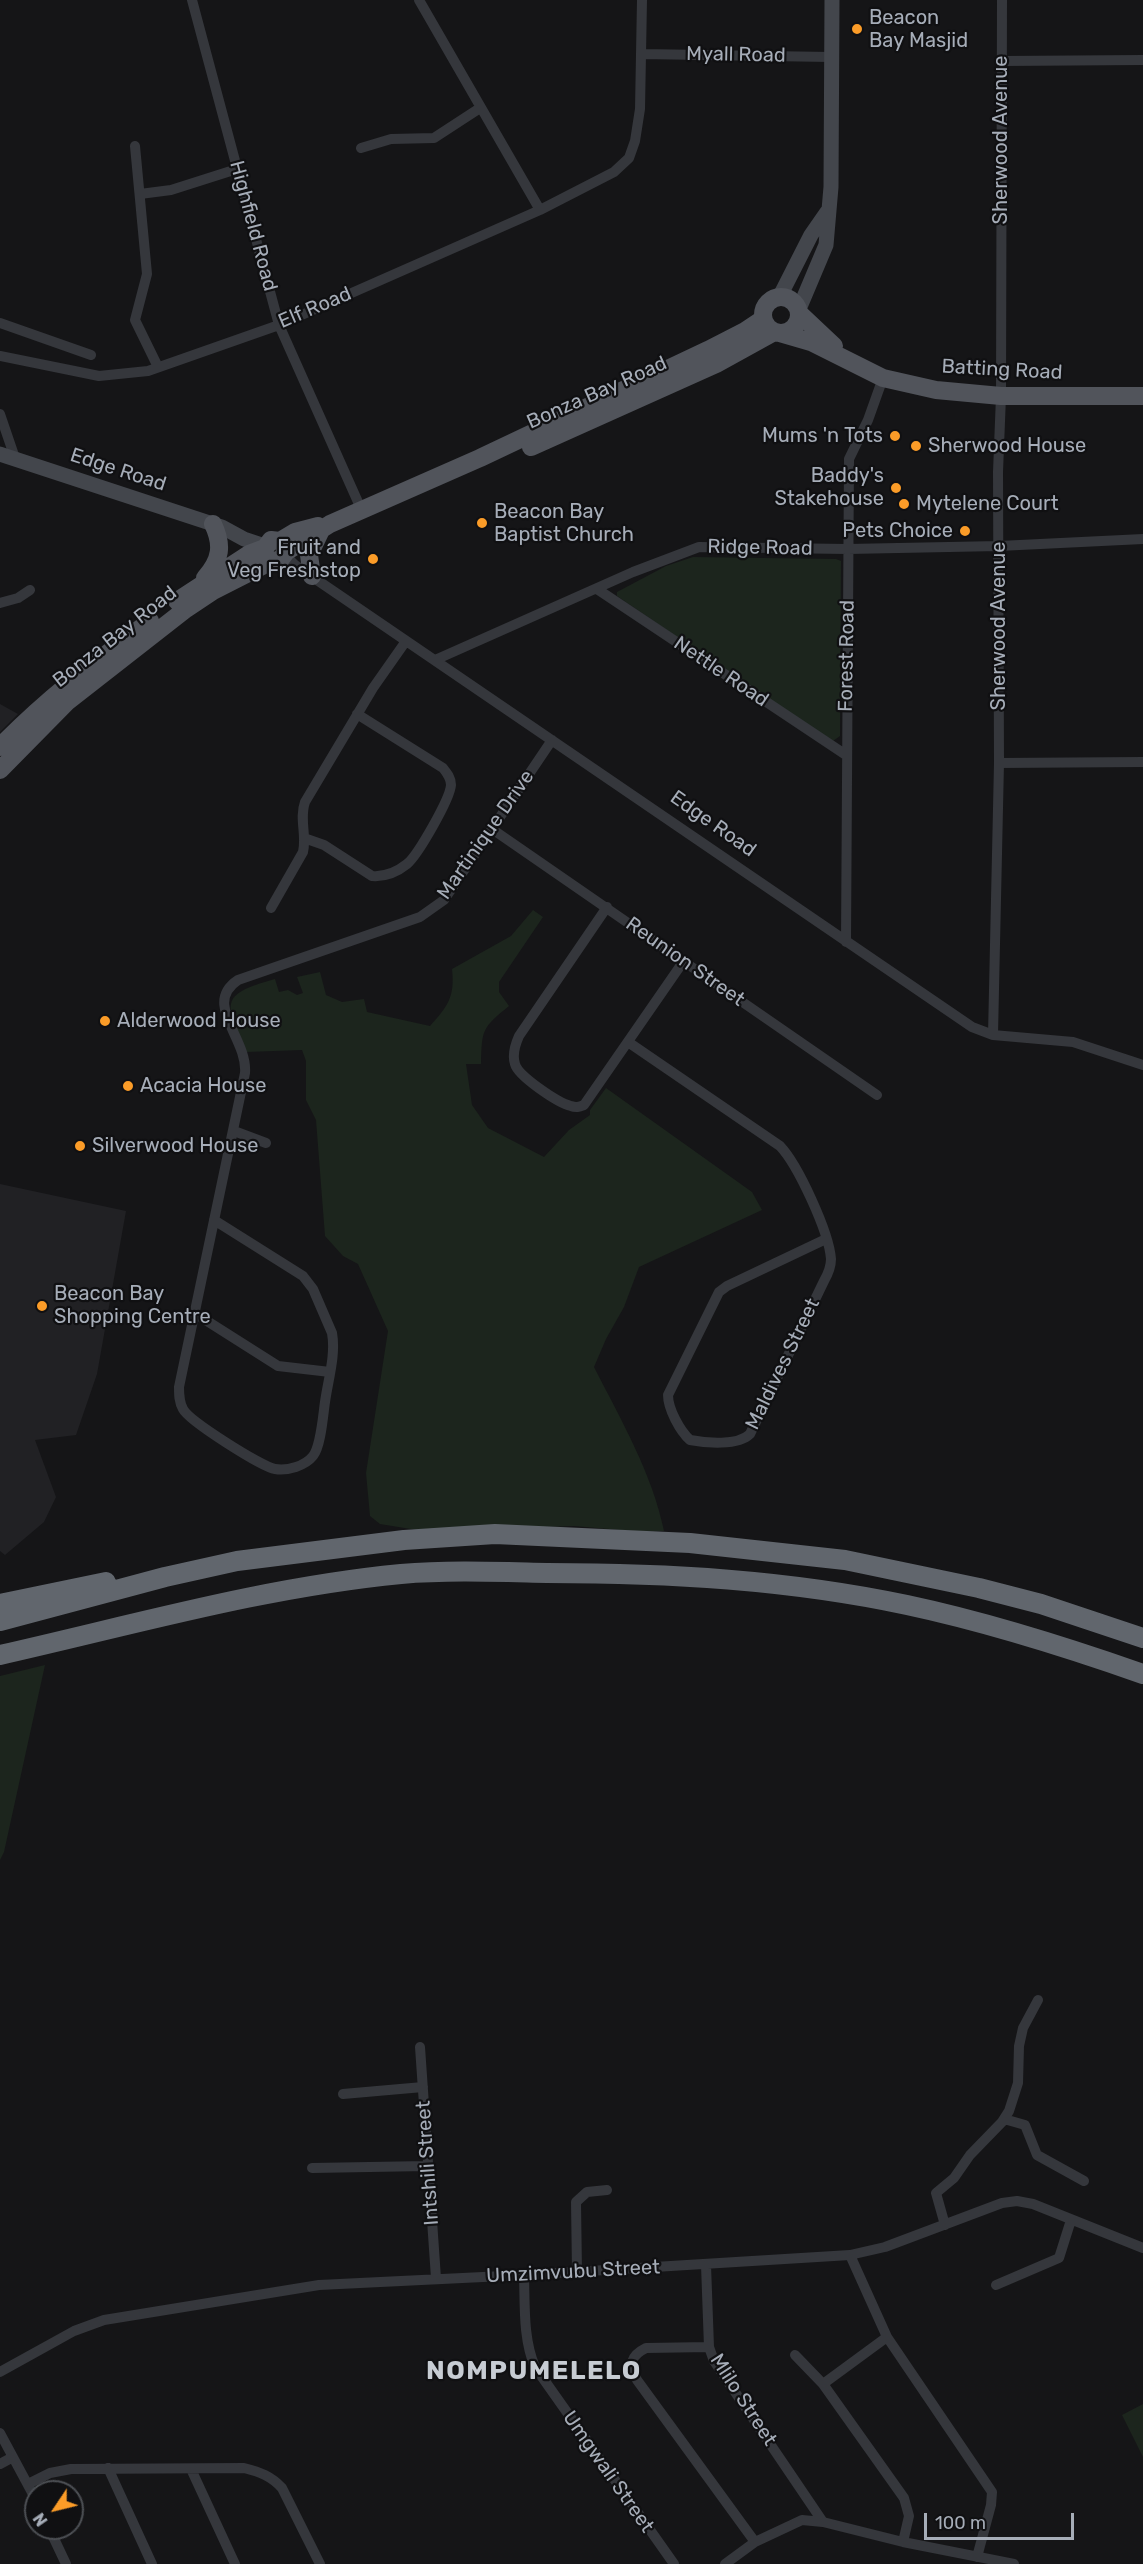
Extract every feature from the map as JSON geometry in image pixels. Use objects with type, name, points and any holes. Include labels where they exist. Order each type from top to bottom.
[{"type":"highway","points":[[0,1621],[165,1577],[249,1559],[416,1539],[495,1534],[690,1543],[845,1560],[905,1571],[1041,1604],[1143,1638]]},
{"type":"highway","points":[[0,1655],[236,1599],[327,1584],[403,1574],[602,1573],[721,1578],[818,1590],[907,1605],[1035,1638],[1143,1674]]},
{"type":"highway","points":[[0,1604],[116,1580],[141,1576],[165,1577]]},
{"type":"main road","points":[[780,296],[791,299],[799,311],[799,320],[792,330],[772,328],[764,306],[773,298],[780,296]]},
{"type":"main road","name":"Batting Road","points":[[799,311],[826,340],[862,367]]},
{"type":"main road","name":"Batting Road","points":[[772,328],[811,342],[883,378],[936,390],[1000,396],[1143,396]]},
{"type":"main road","name":"Bonza Bay Road","points":[[0,770],[68,702],[186,609],[275,549],[295,532],[326,527],[433,480],[727,341],[772,328]]},
{"type":"main road","points":[[200,584],[212,571],[220,550],[217,525]]},
{"type":"main road","points":[[312,576],[309,555],[326,527]]},
{"type":"main road","name":"Bonza Bay Road","points":[[0,747],[34,712],[68,683],[200,584],[249,554],[275,549]]},
{"type":"street","name":"Highfield Road","points":[[192,0],[279,325],[362,511]]},
{"type":"street","points":[[419,0],[540,210]]},
{"type":"street","points":[[641,54],[642,0]]},
{"type":"street","points":[[799,311],[826,245],[827,212],[831,187],[832,0]]},
{"type":"street","name":"Sherwood Avenue","points":[[993,1035],[999,763],[997,632],[1002,0]]},
{"type":"street","name":"Myall Road","points":[[641,54],[831,57]]},
{"type":"street","name":"Elf Road","points":[[0,356],[99,376],[128,374],[158,367],[279,325],[540,210],[614,172],[630,158],[636,141],[640,109],[641,54]]},
{"type":"street","points":[[1002,61],[1143,60]]},
{"type":"street","points":[[361,148],[391,139],[434,138],[480,108]]},
{"type":"street","points":[[135,146],[147,274],[135,320],[158,367]]},
{"type":"street","points":[[140,194],[171,190],[237,169]]},
{"type":"street","points":[[780,296],[811,235],[827,212]]},
{"type":"street","points":[[0,323],[91,355]]},
{"type":"street","name":"Forest Road","points":[[846,942],[849,459],[883,378]]},
{"type":"street","points":[[0,414],[15,458]]},
{"type":"street","name":"Edge Road","points":[[0,454],[217,525],[244,539],[275,549],[972,1027],[993,1035],[1073,1042],[1143,1065]]},
{"type":"street","name":"Ridge Road","points":[[435,660],[633,572],[699,547],[848,549],[999,546],[1143,539]]},
{"type":"street","name":"Nettle Road","points":[[597,589],[846,755]]},
{"type":"street","points":[[0,603],[18,598],[30,590]]},
{"type":"street","points":[[271,908],[300,859],[304,846],[302,816],[305,802],[357,714],[406,640]]},
{"type":"street","points":[[304,838],[324,845],[365,872],[380,877],[402,868],[412,860],[447,800],[451,784],[443,768],[357,714]]},
{"type":"street","name":"Martinique Drive","points":[[214,1220],[309,1282],[332,1333],[330,1372],[314,1455],[305,1463],[292,1468],[284,1470],[267,1467],[196,1422],[182,1409],[179,1399],[179,1387],[196,1314],[214,1220],[234,1131],[246,1061],[225,1014],[225,998],[228,990],[238,980],[426,914],[444,900],[552,740]]},
{"type":"street","points":[[999,763],[1143,762]]},
{"type":"street","name":"Reunion Street","points":[[492,829],[877,1095]]},
{"type":"street","points":[[607,908],[516,1042],[514,1061],[520,1073],[543,1090],[564,1104],[580,1107],[586,1102],[683,962]]},
{"type":"street","name":"Maldives Street","points":[[628,1042],[780,1146],[796,1168],[826,1239],[831,1259],[828,1272],[750,1434],[743,1440],[736,1441],[690,1440],[680,1426],[668,1395],[719,1292],[826,1239]]},
{"type":"street","points":[[234,1131],[266,1143]]},
{"type":"street","points":[[196,1314],[278,1366],[330,1372]]},
{"type":"street","points":[[945,2224],[936,2193],[954,2178],[970,2155],[1004,2119],[1018,2084],[1019,2046],[1023,2028],[1038,2000]]},
{"type":"street","name":"Intshili Street","points":[[420,2047],[436,2278]]},
{"type":"street","points":[[343,2094],[423,2087]]},
{"type":"street","points":[[1004,2119],[1028,2128],[1035,2152],[1039,2157],[1084,2181]]},
{"type":"street","points":[[312,2168],[427,2166]]},
{"type":"street","points":[[577,2272],[576,2202],[587,2192],[607,2190]]},
{"type":"street","name":"Umzimvubu Street","points":[[0,2372],[74,2331],[104,2320],[319,2285],[706,2265],[850,2255],[885,2247],[1002,2203],[1017,2201],[1032,2204],[1143,2248]]},
{"type":"street","points":[[996,2285],[1059,2258],[1071,2220]]},
{"type":"street","points":[[850,2255],[887,2337],[992,2493],[977,2557]]},
{"type":"street","name":"Mlilo Street","points":[[706,2265],[709,2347],[714,2361],[823,2522]]},
{"type":"street","name":"Umgwali Street","points":[[524,2275],[526,2331],[529,2354],[535,2367],[674,2564]]},
{"type":"street","points":[[823,2384],[887,2337]]},
{"type":"street","points":[[709,2347],[646,2348],[637,2353],[632,2360],[631,2370],[755,2542]]},
{"type":"street","points":[[795,2355],[823,2384],[904,2498],[909,2516],[903,2542]]},
{"type":"street","points":[[0,2433],[26,2480]]},
{"type":"street","points":[[0,2464],[13,2457]]},
{"type":"street","points":[[108,2468],[152,2564]]},
{"type":"street","points":[[36,2480],[50,2473],[71,2469],[244,2468],[273,2478],[282,2488],[320,2564]]},
{"type":"street","points":[[191,2469],[235,2564]]},
{"type":"street","points":[[725,2564],[755,2542],[802,2520],[823,2522],[903,2542],[1014,2564]]},
{"type":"street","points":[[55,2540],[66,2564]]},
{"type":"shaded area","points":[[693,557],[836,559],[841,561],[840,736],[833,741],[824,737],[617,596],[617,592],[666,566]]},
{"type":"shaded area","points":[[0,704],[18,714],[0,732]]},
{"type":"shaded area","points":[[533,910],[543,917],[499,982],[499,992],[509,1006],[493,1019],[485,1030],[481,1064],[466,1064],[472,1105],[488,1128],[544,1157],[569,1130],[590,1115],[590,1110],[606,1088],[752,1192],[762,1210],[639,1267],[624,1307],[594,1367],[644,1468],[659,1509],[664,1531],[644,1532],[574,1526],[423,1531],[380,1524],[370,1516],[366,1473],[388,1331],[358,1264],[343,1256],[325,1236],[316,1120],[306,1100],[306,1061],[302,1050],[246,1052],[231,1012],[231,1003],[235,996],[243,990],[275,979],[279,992],[288,990],[297,995],[303,993],[297,977],[320,972],[326,995],[342,1002],[364,999],[367,1012],[430,1026],[449,1000],[453,979],[452,969],[511,936]]},
{"type":"shaded area","points":[[0,1184],[126,1211],[97,1374],[76,1435],[35,1440],[56,1497],[44,1522],[5,1555],[0,1551]]},
{"type":"shaded area","points":[[45,1665],[4,1852],[0,1860],[0,1676]]},
{"type":"shaded area","points":[[1143,2404],[1143,2457],[1122,2415]]},
{"type":"place","name":"Beacon Bay Masjid","points":[[857,29]]},
{"type":"place","name":"Mums 'n Tots","points":[[895,436]]},
{"type":"place","name":"Sherwood House","points":[[916,446]]},
{"type":"place","name":"Baddy's Stakehouse","points":[[896,488]]},
{"type":"place","name":"Mytelene Court","points":[[904,504]]},
{"type":"place","name":"Beacon Bay Baptist Church","points":[[482,523]]},
{"type":"place","name":"Pets Choice","points":[[965,531]]},
{"type":"place","name":"Fruit and Veg Freshstop","points":[[373,559]]},
{"type":"place","name":"Alderwood House","points":[[105,1021]]},
{"type":"place","name":"Acacia House","points":[[128,1086]]},
{"type":"place","name":"Silverwood House","points":[[80,1146]]},
{"type":"place","name":"Beacon Bay Shopping Centre","points":[[42,1306]]},
{"type":"district","name":"NOMPUMELELO","points":[[534,2371]]}]
